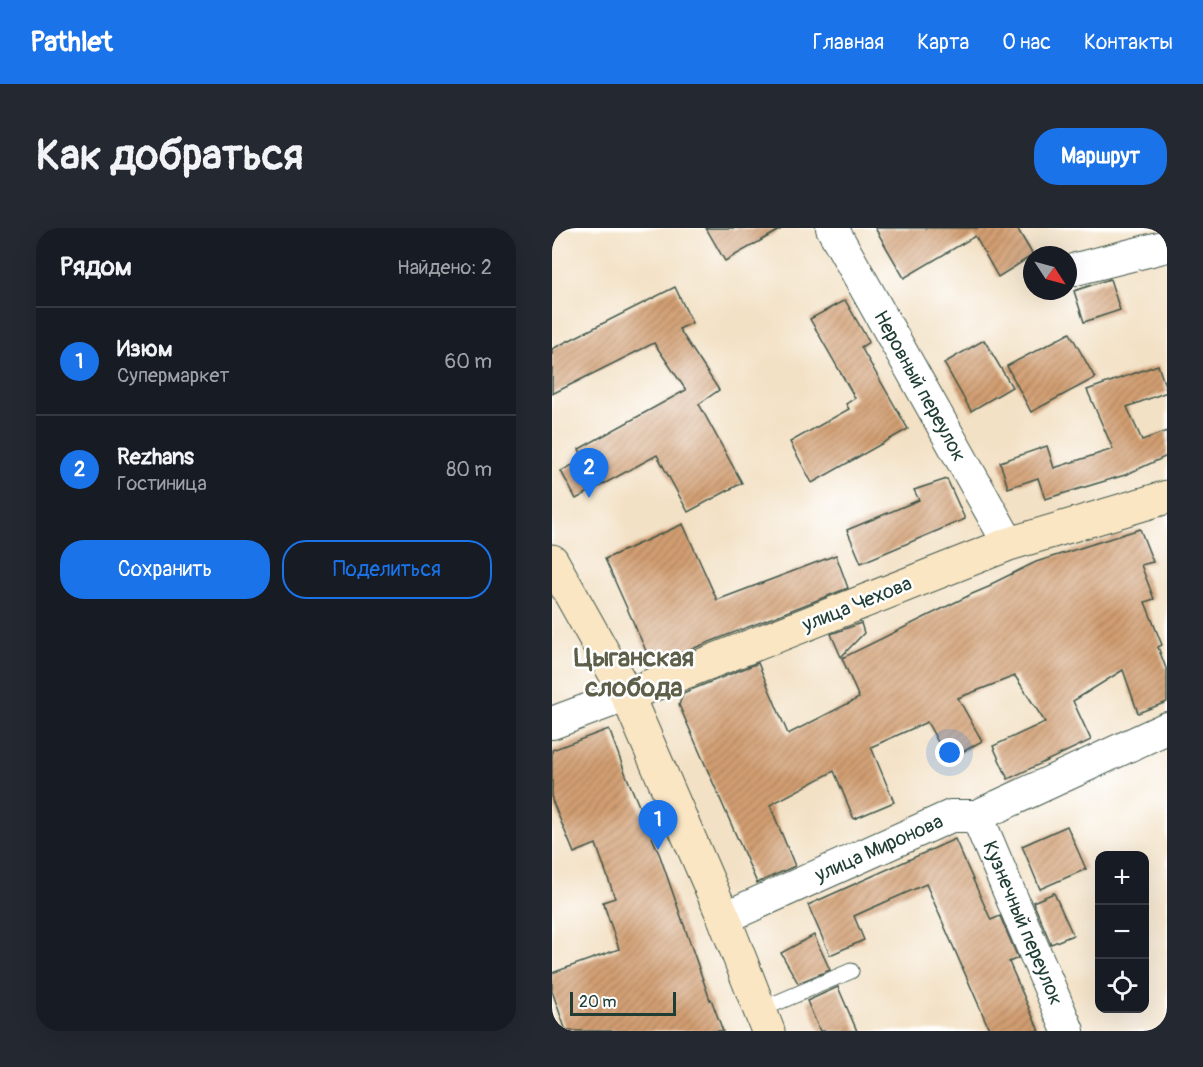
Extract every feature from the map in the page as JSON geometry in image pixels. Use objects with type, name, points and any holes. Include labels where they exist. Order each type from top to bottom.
[{"type":"main road","name":"улица Чехова","points":[[627,695],[1009,544],[1167,497]]},
{"type":"main road","points":[[552,561],[627,695],[724,918],[764,1020]]},
{"type":"street","name":"Неровный переулок","points":[[832,228],[1009,544]]},
{"type":"street","points":[[1077,269],[1167,246]]},
{"type":"street","name":"улица Чехова","points":[[552,723],[627,695]]},
{"type":"street","name":"улица Миронова","points":[[724,918],[951,816],[977,816],[1167,728]]},
{"type":"street","name":"Кузнечный переулок","points":[[977,816],[1068,1031]]},
{"type":"lane","points":[[764,1020],[851,971]]},
{"type":"building","points":[[706,228],[783,228],[725,261]]},
{"type":"building","points":[[875,228],[1017,228],[1028,246],[1023,246],[1023,261],[998,277],[975,236],[904,278]]},
{"type":"building","points":[[1110,279],[1120,310],[1084,322],[1077,300],[1077,290]]},
{"type":"building","points":[[675,287],[692,323],[679,329],[719,390],[699,404],[742,483],[688,512],[657,455],[576,499],[561,471],[584,459],[579,449],[686,390],[654,343],[552,394],[552,349]]},
{"type":"building","points":[[845,300],[869,342],[861,347],[908,429],[812,483],[790,442],[849,409],[846,404],[855,398],[810,319]]},
{"type":"building","points":[[1070,333],[1095,378],[1031,412],[1007,366]]},
{"type":"building","points":[[984,340],[1012,387],[971,411],[944,363]]},
{"type":"building","points":[[1158,365],[1167,392],[1127,407],[1142,440],[1167,431],[1167,456],[1125,475],[1045,499],[1038,478],[1008,488],[1000,462],[1047,446],[1054,468],[1113,449],[1087,390]]},
{"type":"building","points":[[947,479],[965,519],[861,563],[847,530],[919,500],[914,490]]},
{"type":"building","points":[[683,524],[717,600],[836,555],[848,588],[661,661],[647,653],[605,559]]},
{"type":"building","points":[[1140,529],[1153,562],[1141,565],[1154,599],[1145,602],[1162,645],[1158,647],[1167,671],[1167,702],[1138,713],[1123,670],[1073,701],[1091,740],[1008,779],[993,746],[1045,722],[1015,676],[958,698],[982,741],[948,760],[927,722],[871,747],[894,802],[854,819],[834,771],[770,805],[795,866],[757,883],[679,705],[683,693],[758,663],[788,734],[859,698],[842,658],[1036,562]]},
{"type":"building","points":[[861,623],[864,633],[841,657],[831,634]]},
{"type":"building","points":[[609,729],[660,856],[723,1031],[566,1031],[552,991],[552,973],[619,949],[603,902],[615,898],[596,844],[574,853],[552,800],[552,750]]},
{"type":"building","points":[[1067,826],[1086,869],[1040,889],[1022,846]]},
{"type":"building","points":[[955,839],[991,920],[1000,916],[1018,958],[1009,962],[1039,1031],[990,1031],[926,884],[854,916],[864,940],[830,955],[808,905]]},
{"type":"building","points":[[1054,893],[1073,935],[1051,944],[1033,902]]},
{"type":"building","points":[[814,935],[830,970],[798,983],[781,953]]},
{"type":"building","points":[[838,987],[857,1031],[820,1031],[807,1001]]},
{"type":"place","name":"Rezhans","points":[[589,498]]},
{"type":"place","name":"Изюм","points":[[658,850]]},
{"type":"district","name":"Цыганская слобода","points":[[634,673]]}]
